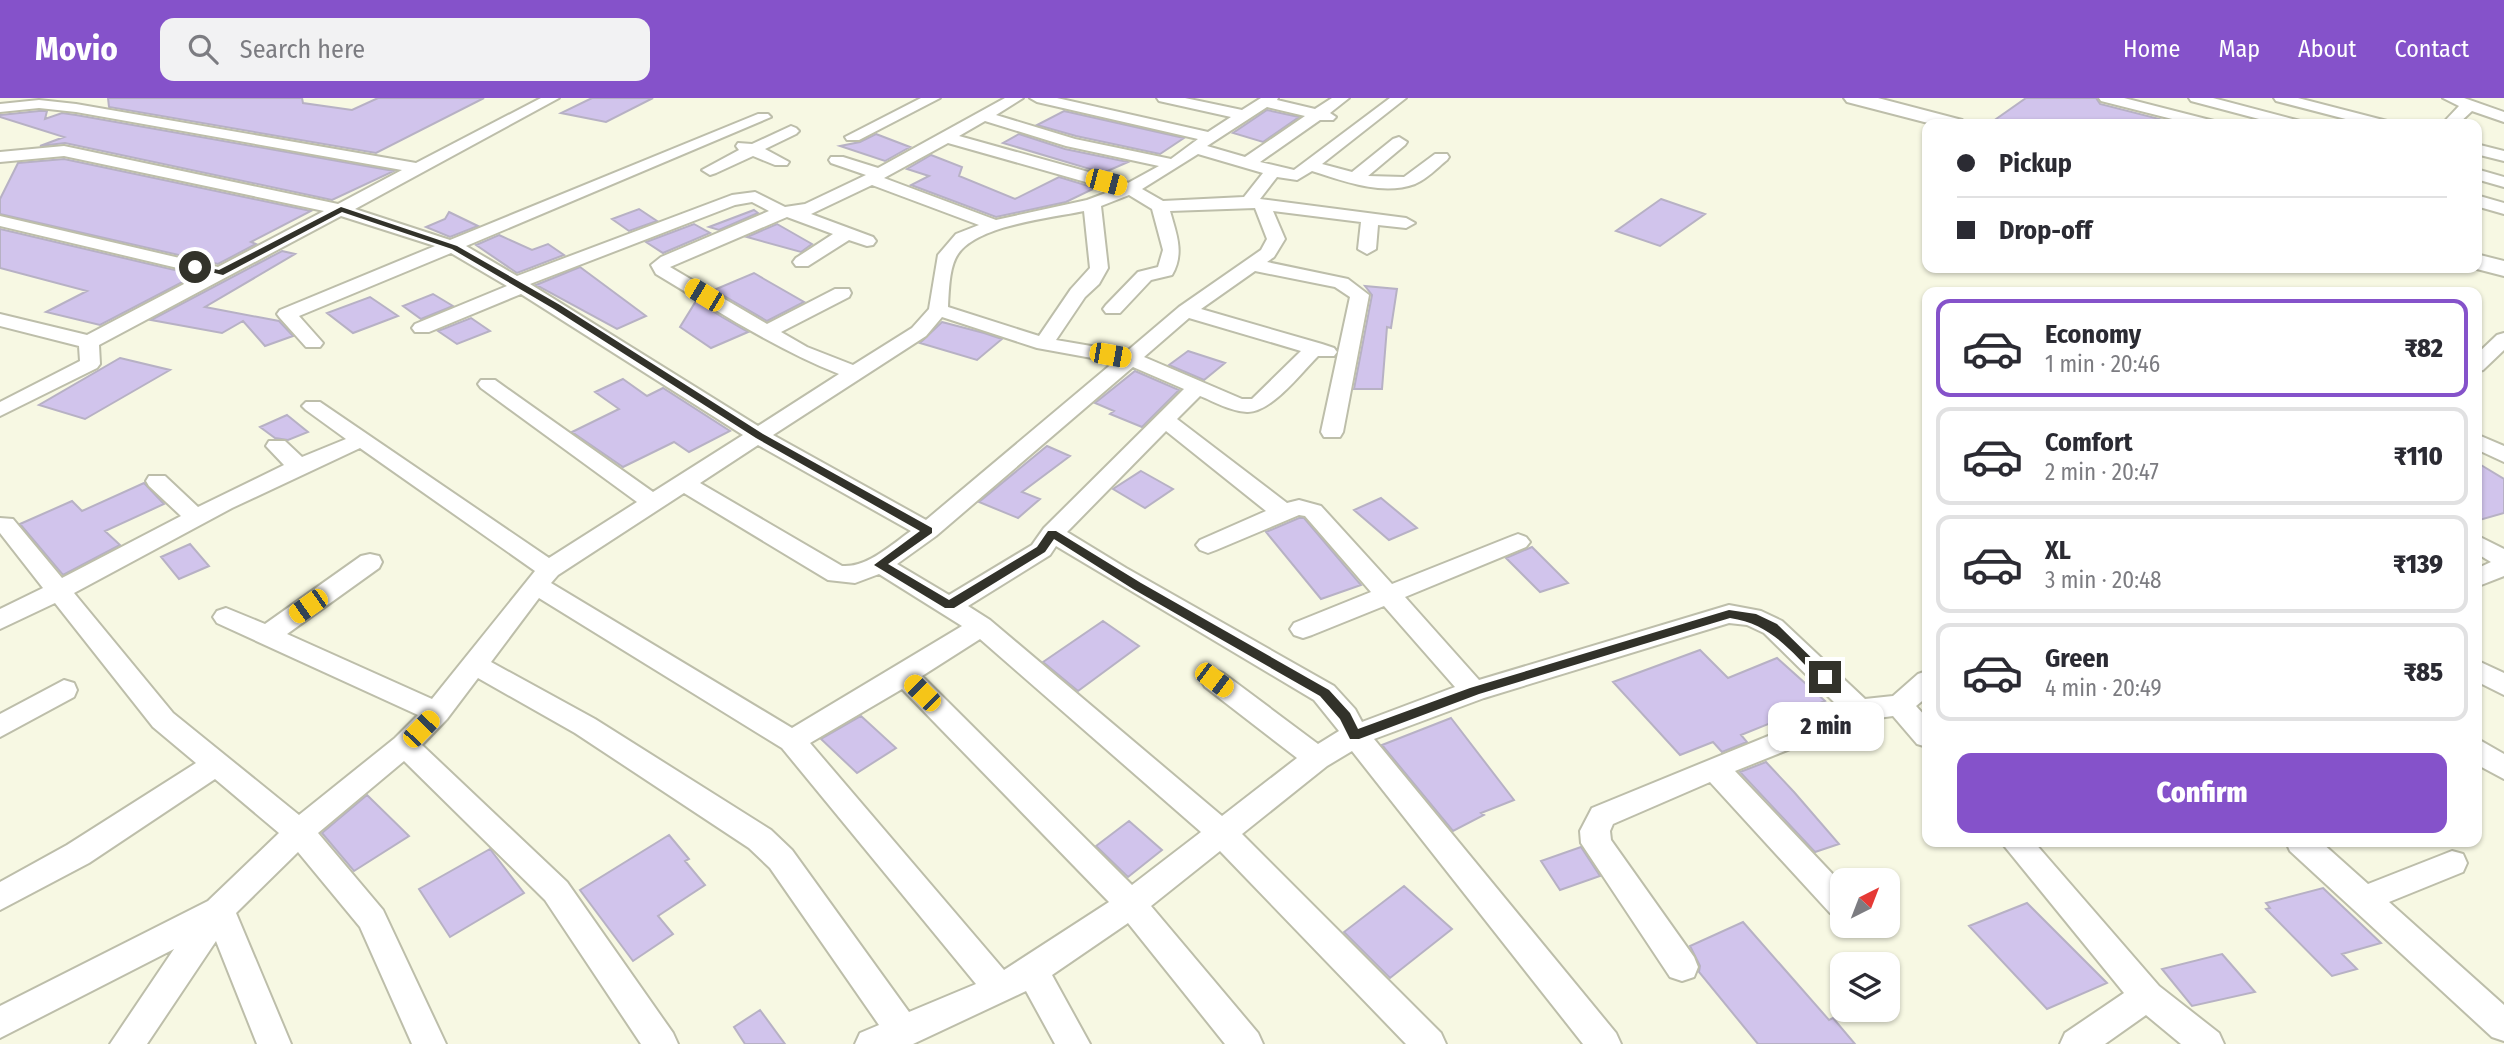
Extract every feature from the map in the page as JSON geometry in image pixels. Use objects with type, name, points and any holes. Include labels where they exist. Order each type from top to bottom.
[{"type":"main road","points":[[1854,98],[1936,119]]},
{"type":"main road","points":[[2482,263],[2504,269]]},
{"type":"street","points":[[0,320],[89,342],[552,98]]},
{"type":"street","points":[[894,98],[927,101]]},
{"type":"street","points":[[857,374],[800,351],[662,270],[660,265],[787,212],[826,202],[1016,98]]},
{"type":"street","points":[[1037,98],[1203,142],[1246,164],[1297,175],[1399,98]]},
{"type":"street","points":[[1164,98],[1243,115]]},
{"type":"street","points":[[1246,164],[1342,98]]},
{"type":"street","points":[[2106,98],[2189,119]]},
{"type":"street","points":[[2196,98],[2276,119]]},
{"type":"street","points":[[2281,98],[2363,119]]},
{"type":"street","points":[[2450,98],[2504,117]]},
{"type":"street","points":[[2456,119],[2474,107],[2504,98]]},
{"type":"street","points":[[127,1044],[219,910],[299,832],[405,745],[437,712],[542,577],[652,502],[857,374],[919,332],[938,310],[947,255],[961,238],[995,225],[1092,204],[1130,189],[1174,164],[1268,100],[1362,125]]},
{"type":"street","points":[[853,137],[927,101]]},
{"type":"street","points":[[0,108],[40,104],[76,108],[416,168]]},
{"type":"street","points":[[983,116],[1072,143],[1174,164]]},
{"type":"street","points":[[313,343],[287,314],[764,117]]},
{"type":"street","points":[[710,170],[791,131]]},
{"type":"street","points":[[945,137],[1130,189],[1160,206],[1256,203],[1406,223]]},
{"type":"street","points":[[716,139],[754,149],[781,162]]},
{"type":"street","points":[[1354,179],[1399,142]]},
{"type":"street","points":[[2482,150],[2504,156]]},
{"type":"street","points":[[0,157],[64,151],[341,210],[454,247],[557,307],[759,436],[928,531]]},
{"type":"street","points":[[1311,166],[1354,179],[1406,181],[1441,157]]},
{"type":"street","points":[[838,160],[995,225]]},
{"type":"street","points":[[1256,203],[1273,171]]},
{"type":"street","points":[[2482,176],[2504,182]]},
{"type":"street","points":[[422,328],[518,285],[732,200],[755,197],[787,212],[867,241]]},
{"type":"street","points":[[2482,202],[2504,209]]},
{"type":"street","points":[[684,483],[837,574],[856,575],[880,565],[928,531],[1186,311],[1268,253],[1276,239],[1256,203]]},
{"type":"street","points":[[1044,344],[1078,293],[1092,281],[1098,268],[1100,250],[1092,204]]},
{"type":"street","points":[[1113,309],[1145,276],[1166,271],[1172,250],[1160,206]]},
{"type":"street","points":[[1367,249],[1370,219]]},
{"type":"street","points":[[0,220],[220,273]]},
{"type":"street","points":[[802,262],[846,233]]},
{"type":"street","points":[[1254,265],[1341,284],[1360,295],[1332,432]]},
{"type":"street","points":[[766,332],[842,293]]},
{"type":"street","points":[[938,310],[1044,344],[1132,359],[1196,388],[1249,406],[1259,403],[1315,348]]},
{"type":"street","points":[[1186,311],[1349,357]]},
{"type":"street","points":[[0,410],[90,363],[89,342]]},
{"type":"street","points":[[2482,361],[2501,346]]},
{"type":"street","points":[[488,384],[652,502]]},
{"type":"street","points":[[950,606],[1041,550],[1052,533],[1196,388]]},
{"type":"street","points":[[313,405],[542,577],[792,741],[1000,989]]},
{"type":"street","points":[[1164,419],[1283,512]]},
{"type":"street","points":[[0,620],[298,464],[361,440]]},
{"type":"street","points":[[2482,443],[2503,454]]},
{"type":"street","points":[[277,446],[298,464]]},
{"type":"street","points":[[157,481],[197,518]]},
{"type":"street","points":[[1208,545],[1283,512],[1299,508],[1313,511],[1474,691]]},
{"type":"street","points":[[1052,533],[1151,594],[1324,693],[1345,716],[1354,735],[1604,1044]]},
{"type":"street","points":[[8,538],[58,592],[163,720],[299,832],[372,919],[429,1044]]},
{"type":"street","points":[[1303,629],[1518,542]]},
{"type":"street","points":[[2482,546],[2504,559]]},
{"type":"street","points":[[267,635],[370,562]]},
{"type":"street","points":[[880,565],[981,626],[1220,831],[1429,1044]]},
{"type":"street","points":[[2482,576],[2504,566]]},
{"type":"street","points":[[872,1044],[1000,989],[1032,971],[1131,904],[1220,831],[1317,758],[1354,735],[1474,691],[1729,614],[1752,617],[1773,627],[1859,710]]},
{"type":"street","points":[[226,617],[437,712]]},
{"type":"street","points":[[792,741],[981,626]]},
{"type":"street","points":[[475,665],[585,726],[760,839],[781,859],[904,1032]]},
{"type":"street","points":[[2482,672],[2504,685]]},
{"type":"street","points":[[904,675],[1131,904],[1247,1044]]},
{"type":"street","points":[[1214,680],[1317,758]]},
{"type":"street","points":[[1682,967],[1596,843],[1595,831],[1602,816],[1859,710],[1899,705],[1922,685]]},
{"type":"street","points":[[0,727],[64,690]]},
{"type":"street","points":[[1899,705],[1922,731]]},
{"type":"street","points":[[405,745],[556,891],[661,1044]]},
{"type":"street","points":[[2482,753],[2504,768]]},
{"type":"street","points":[[0,897],[65,862],[217,764]]},
{"type":"street","points":[[1714,768],[1830,892]]},
{"type":"street","points":[[2020,847],[2147,996],[2207,1044]]},
{"type":"street","points":[[2307,847],[2504,1026]]},
{"type":"street","points":[[2364,899],[2452,863]]},
{"type":"street","points":[[0,1022],[219,910]]},
{"type":"street","points":[[219,910],[274,1044]]},
{"type":"street","points":[[1032,971],[1073,1044]]},
{"type":"street","points":[[2077,1044],[2147,996]]},
{"type":"building","points":[[108,98],[302,98],[303,103],[352,110],[378,98],[484,98],[376,153],[109,107]]},
{"type":"building","points":[[592,98],[653,98],[606,122],[561,113]]},
{"type":"building","points":[[2026,98],[2096,98],[2100,104],[2159,119],[1996,119]]},
{"type":"building","points":[[1267,110],[1299,117],[1263,142],[1233,133]]},
{"type":"building","points":[[47,111],[45,119],[62,113],[76,115],[394,171],[332,200],[65,143],[40,146],[64,137],[0,117]]},
{"type":"building","points":[[1064,111],[1184,138],[1160,154],[1037,125]]},
{"type":"building","points":[[876,134],[910,147],[885,161],[840,146],[860,142]]},
{"type":"building","points":[[1019,134],[1065,149],[1128,162],[1103,173],[1003,143]]},
{"type":"building","points":[[931,155],[962,167],[959,176],[1015,199],[1059,177],[1095,188],[1066,202],[996,217],[911,185],[929,176],[907,169]]},
{"type":"building","points":[[64,159],[311,211],[251,242],[256,244],[218,264],[0,214],[0,199],[18,163]]},
{"type":"building","points":[[1661,199],[1705,214],[1660,246],[1616,231]]},
{"type":"building","points":[[639,209],[657,221],[629,231],[612,219]]},
{"type":"building","points":[[754,210],[758,213],[719,230],[709,227]]},
{"type":"building","points":[[449,212],[478,226],[450,237],[426,227],[445,219]]},
{"type":"building","points":[[694,224],[710,233],[663,253],[646,242]]},
{"type":"building","points":[[777,224],[812,244],[801,252],[747,237]]},
{"type":"building","points":[[0,229],[196,275],[100,325],[46,312],[87,291],[0,268]]},
{"type":"building","points":[[499,235],[532,250],[548,244],[564,255],[517,273],[476,245]]},
{"type":"building","points":[[282,251],[295,254],[205,307],[279,321],[293,336],[265,346],[243,321],[222,333],[151,320]]},
{"type":"building","points":[[580,267],[646,316],[617,329],[536,285]]},
{"type":"building","points":[[754,273],[804,302],[767,321],[714,290]]},
{"type":"building","points":[[1365,286],[1397,289],[1391,328],[1387,327],[1382,389],[1354,389],[1372,295]]},
{"type":"building","points":[[433,294],[453,306],[421,319],[403,306]]},
{"type":"building","points":[[370,297],[398,316],[353,333],[327,313]]},
{"type":"building","points":[[696,301],[748,332],[711,348],[680,327]]},
{"type":"building","points":[[471,318],[490,331],[457,344],[438,331]]},
{"type":"building","points":[[942,322],[1002,339],[977,360],[920,343]]},
{"type":"building","points":[[1188,351],[1225,363],[1204,380],[1169,365]]},
{"type":"building","points":[[120,358],[170,370],[85,419],[39,405]]},
{"type":"building","points":[[1135,371],[1179,390],[1142,427],[1110,414],[1114,411],[1095,403]]},
{"type":"building","points":[[623,379],[647,396],[663,388],[730,431],[689,452],[674,442],[623,467],[572,432],[619,409],[595,392]]},
{"type":"building","points":[[287,415],[308,432],[288,440],[275,438],[260,427]]},
{"type":"building","points":[[1047,446],[1070,456],[1022,492],[1040,499],[1018,518],[979,502]]},
{"type":"building","points":[[2482,466],[2504,479],[2504,513],[2482,519]]},
{"type":"building","points":[[1141,471],[1173,489],[1145,508],[1113,489]]},
{"type":"building","points":[[144,483],[164,504],[105,531],[120,545],[63,575],[20,524],[72,501],[82,511]]},
{"type":"building","points":[[1381,498],[1417,528],[1389,540],[1354,510]]},
{"type":"building","points":[[1304,518],[1361,585],[1321,599],[1266,532]]},
{"type":"building","points":[[190,544],[209,566],[179,579],[161,557]]},
{"type":"building","points":[[1532,547],[1568,583],[1540,592],[1506,558]]},
{"type":"building","points":[[1103,621],[1139,646],[1078,691],[1043,662]]},
{"type":"building","points":[[1700,650],[1728,678],[1777,658],[1825,701],[1741,735],[1747,742],[1722,752],[1713,742],[1680,755],[1613,682]]},
{"type":"building","points":[[861,716],[896,748],[857,773],[821,739]]},
{"type":"building","points":[[1451,718],[1514,800],[1481,813],[1484,815],[1453,831],[1382,745]]},
{"type":"building","points":[[1766,762],[1839,844],[1815,852],[1740,772]]},
{"type":"building","points":[[367,795],[409,836],[354,871],[322,833]]},
{"type":"building","points":[[1129,821],[1162,850],[1128,877],[1096,846]]},
{"type":"building","points":[[669,835],[689,859],[685,861],[705,885],[658,916],[673,934],[633,961],[580,890]]},
{"type":"building","points":[[1581,847],[1600,876],[1560,890],[1541,861]]},
{"type":"building","points":[[490,849],[524,893],[450,937],[419,889]]},
{"type":"building","points":[[1404,886],[1452,929],[1390,978],[1344,932]]},
{"type":"building","points":[[2323,888],[2381,943],[2342,954],[2357,969],[2332,976],[2266,909],[2270,908],[2266,903]]},
{"type":"building","points":[[2027,903],[2107,983],[2047,1009],[1969,926]]},
{"type":"building","points":[[1743,922],[1830,1022],[1836,1022],[1855,1044],[1758,1044],[1699,972],[1700,966],[1690,946]]},
{"type":"building","points":[[2222,954],[2255,992],[2192,1006],[2162,969]]},
{"type":"building","points":[[760,1010],[785,1044],[745,1044],[734,1027]]},
{"type":"route","points":[[195,267],[220,273],[341,210],[454,247],[557,307],[759,436],[928,531],[880,565],[950,606],[1041,550],[1052,533],[1196,621],[1277,664],[1324,693],[1345,716],[1354,735],[1474,691],[1729,614],[1752,617],[1773,627],[1825,677]]}]
